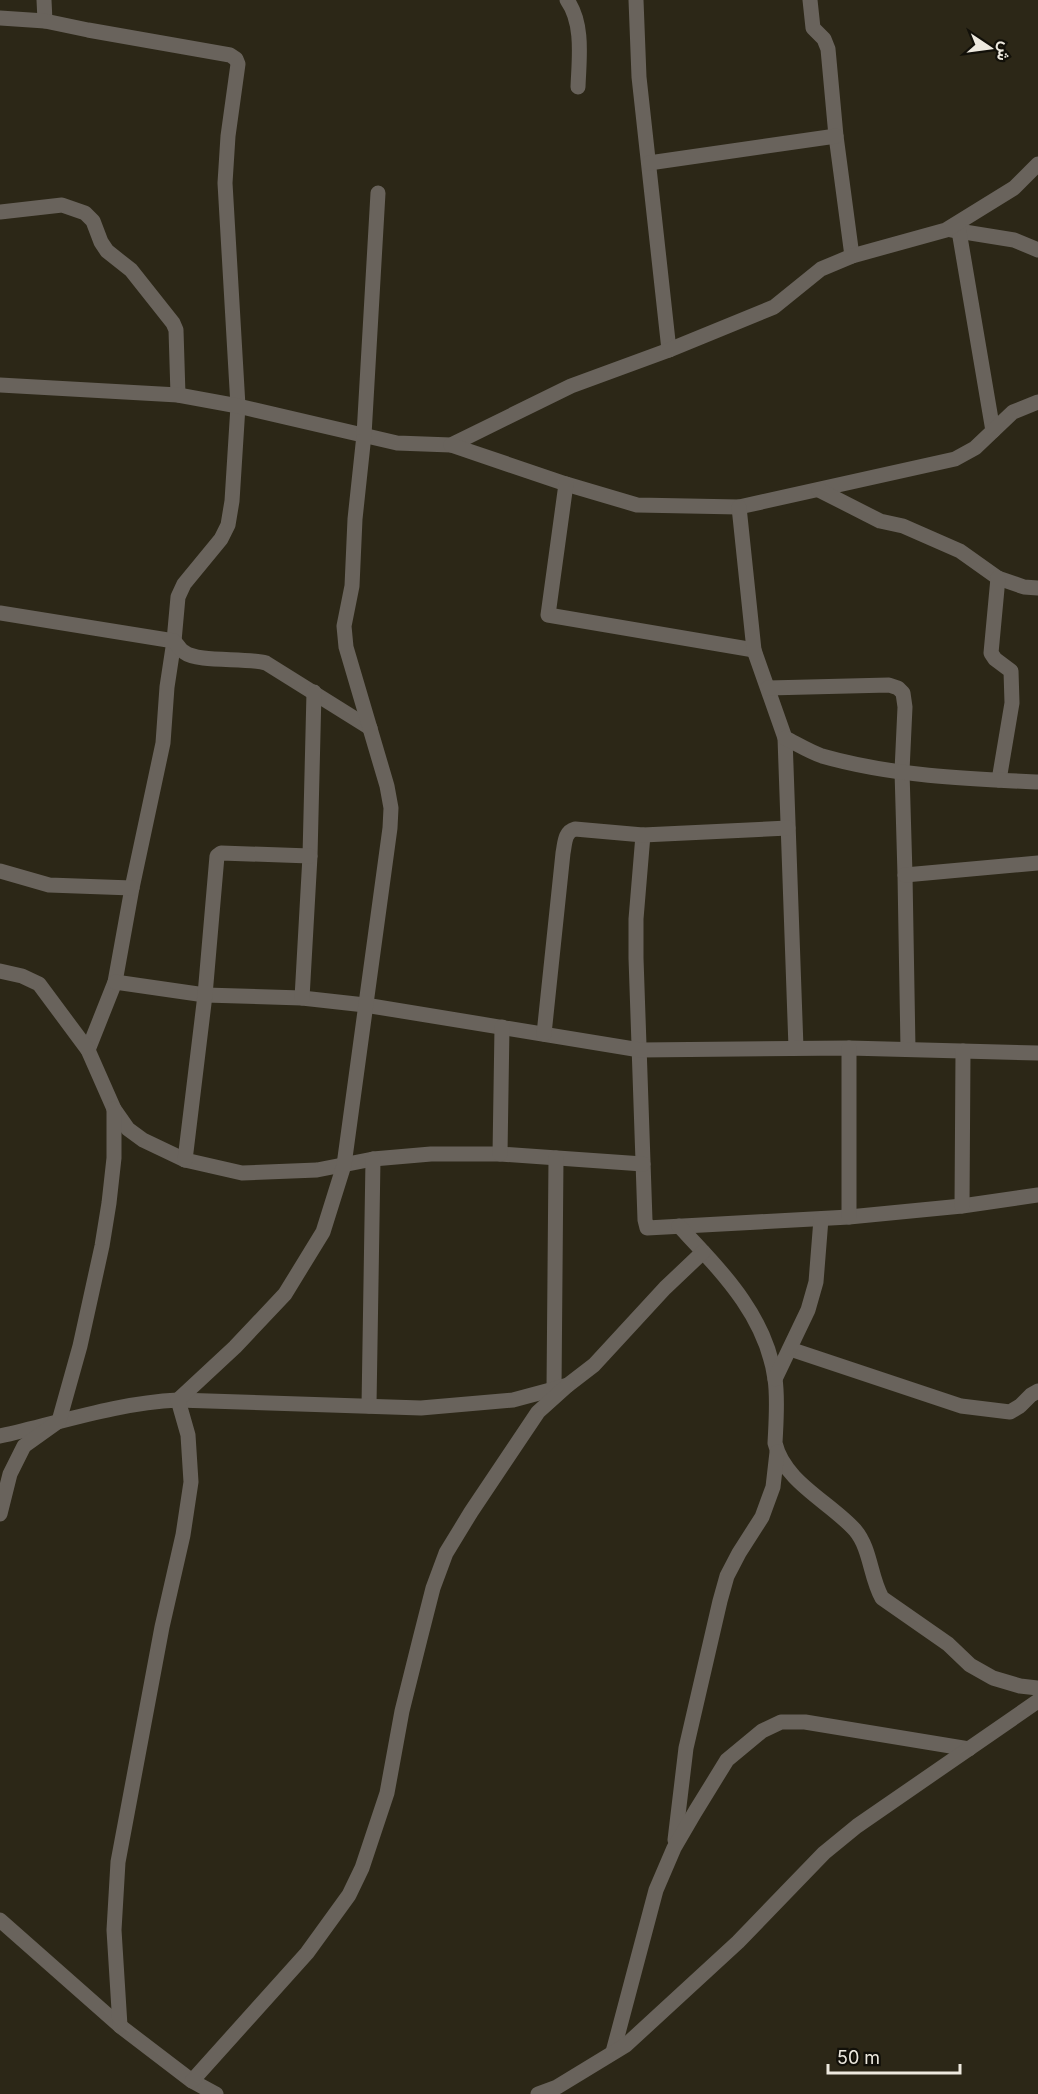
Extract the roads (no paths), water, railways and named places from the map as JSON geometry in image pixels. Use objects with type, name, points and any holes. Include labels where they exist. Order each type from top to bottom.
[{"type":"street","points":[[44,0],[45,21]]},
{"type":"street","points":[[567,0],[576,14],[579,52],[578,87]]},
{"type":"street","points":[[636,0],[639,77],[669,350]]},
{"type":"street","points":[[810,0],[813,28],[824,39],[828,50],[836,136],[852,256]]},
{"type":"street","points":[[0,18],[45,21],[230,55],[236,59],[238,64],[228,136],[225,183],[238,406],[232,501],[228,525],[221,539],[184,584],[178,597],[163,743],[132,888],[115,982],[88,1050]]},
{"type":"street","points":[[649,163],[836,136]]},
{"type":"street","points":[[452,445],[571,386],[669,350],[774,307],[820,268],[852,256],[952,231],[1014,188],[1038,164]]},
{"type":"street","points":[[178,1400],[235,1347],[285,1294],[323,1232],[344,1164],[391,808],[387,786],[346,647],[344,626],[352,586],[355,519],[364,435],[378,193]]},
{"type":"street","points":[[0,212],[62,205],[86,213],[93,221],[107,251],[131,270],[173,323],[176,330],[178,394]]},
{"type":"street","points":[[952,231],[1014,240],[1038,250]]},
{"type":"street","points":[[952,231],[993,431]]},
{"type":"street","points":[[0,385],[178,394],[397,443],[452,445],[566,484],[637,505],[739,507],[956,459],[975,448],[1013,412],[1038,402]]},
{"type":"street","points":[[566,484],[548,615],[754,650]]},
{"type":"street","points":[[819,490],[880,521],[903,526],[960,551],[998,578],[1024,587],[1038,588]]},
{"type":"street","points":[[739,507],[754,650],[785,738],[796,1048]]},
{"type":"street","points":[[998,578],[992,653],[995,659],[1011,671],[1013,690],[999,780]]},
{"type":"street","points":[[0,613],[174,641],[183,652],[193,656],[253,659],[266,663],[370,728]]},
{"type":"street","points":[[768,688],[889,685],[898,688],[903,693],[902,771],[908,1049]]},
{"type":"street","points":[[302,998],[310,855],[314,692]]},
{"type":"street","points":[[785,738],[820,756],[902,771],[1038,782]]},
{"type":"street","points":[[544,1034],[567,833],[575,829],[643,835],[788,828]]},
{"type":"street","points":[[643,835],[636,919],[647,1228],[849,1217],[962,1206],[1038,1195]]},
{"type":"street","points":[[185,1160],[205,995],[217,856],[221,854],[310,855]]},
{"type":"street","points":[[906,875],[1038,863]]},
{"type":"street","points":[[0,871],[49,885],[132,888]]},
{"type":"street","points":[[0,971],[22,976],[39,984],[88,1050],[114,1109],[128,1130],[185,1160],[242,1173],[317,1170],[373,1159],[422,1154],[500,1154],[643,1164]]},
{"type":"street","points":[[115,982],[205,995],[302,998],[365,1005],[640,1050],[849,1048],[1038,1053]]},
{"type":"street","points":[[500,1154],[502,1028]]},
{"type":"street","points":[[849,1048],[849,1217]]},
{"type":"street","points":[[962,1206],[963,1051]]},
{"type":"street","points":[[0,1514],[10,1474],[24,1446],[59,1421],[81,1346],[102,1246],[114,1158],[114,1109]]},
{"type":"street","points":[[556,1158],[561,1387]]},
{"type":"street","points":[[369,1406],[373,1159]]},
{"type":"street","points":[[775,1379],[808,1310],[816,1282],[821,1219]]},
{"type":"street","points":[[674,1848],[686,1748],[720,1601],[727,1576],[762,1517],[772,1487],[777,1452],[775,1379],[768,1351],[750,1309],[732,1284],[679,1226]]},
{"type":"street","points":[[192,2081],[307,1953],[349,1896],[362,1869],[387,1793],[402,1711],[433,1588],[447,1553],[471,1512],[538,1412],[561,1387],[594,1365],[665,1288],[703,1252]]},
{"type":"street","points":[[790,1349],[961,1406],[1010,1412],[1038,1391]]},
{"type":"street","points":[[0,1436],[116,1408],[158,1401],[421,1408],[468,1406],[513,1400],[561,1387]]},
{"type":"street","points":[[120,2026],[114,1930],[118,1862],[162,1627],[183,1535],[191,1482],[188,1435],[178,1400]]},
{"type":"street","points":[[777,1452],[790,1471],[863,1541],[876,1587],[882,1598],[948,1644],[970,1665],[993,1678],[1020,1686],[1038,1688]]},
{"type":"street","points":[[538,2094],[557,2087],[626,2044],[738,1942],[824,1853],[857,1826],[1038,1701]]},
{"type":"street","points":[[613,2052],[656,1890],[674,1848],[727,1760],[762,1731],[781,1722],[805,1722],[969,1749]]},
{"type":"street","points":[[0,1920],[120,2026],[192,2081],[216,2094]]}]
